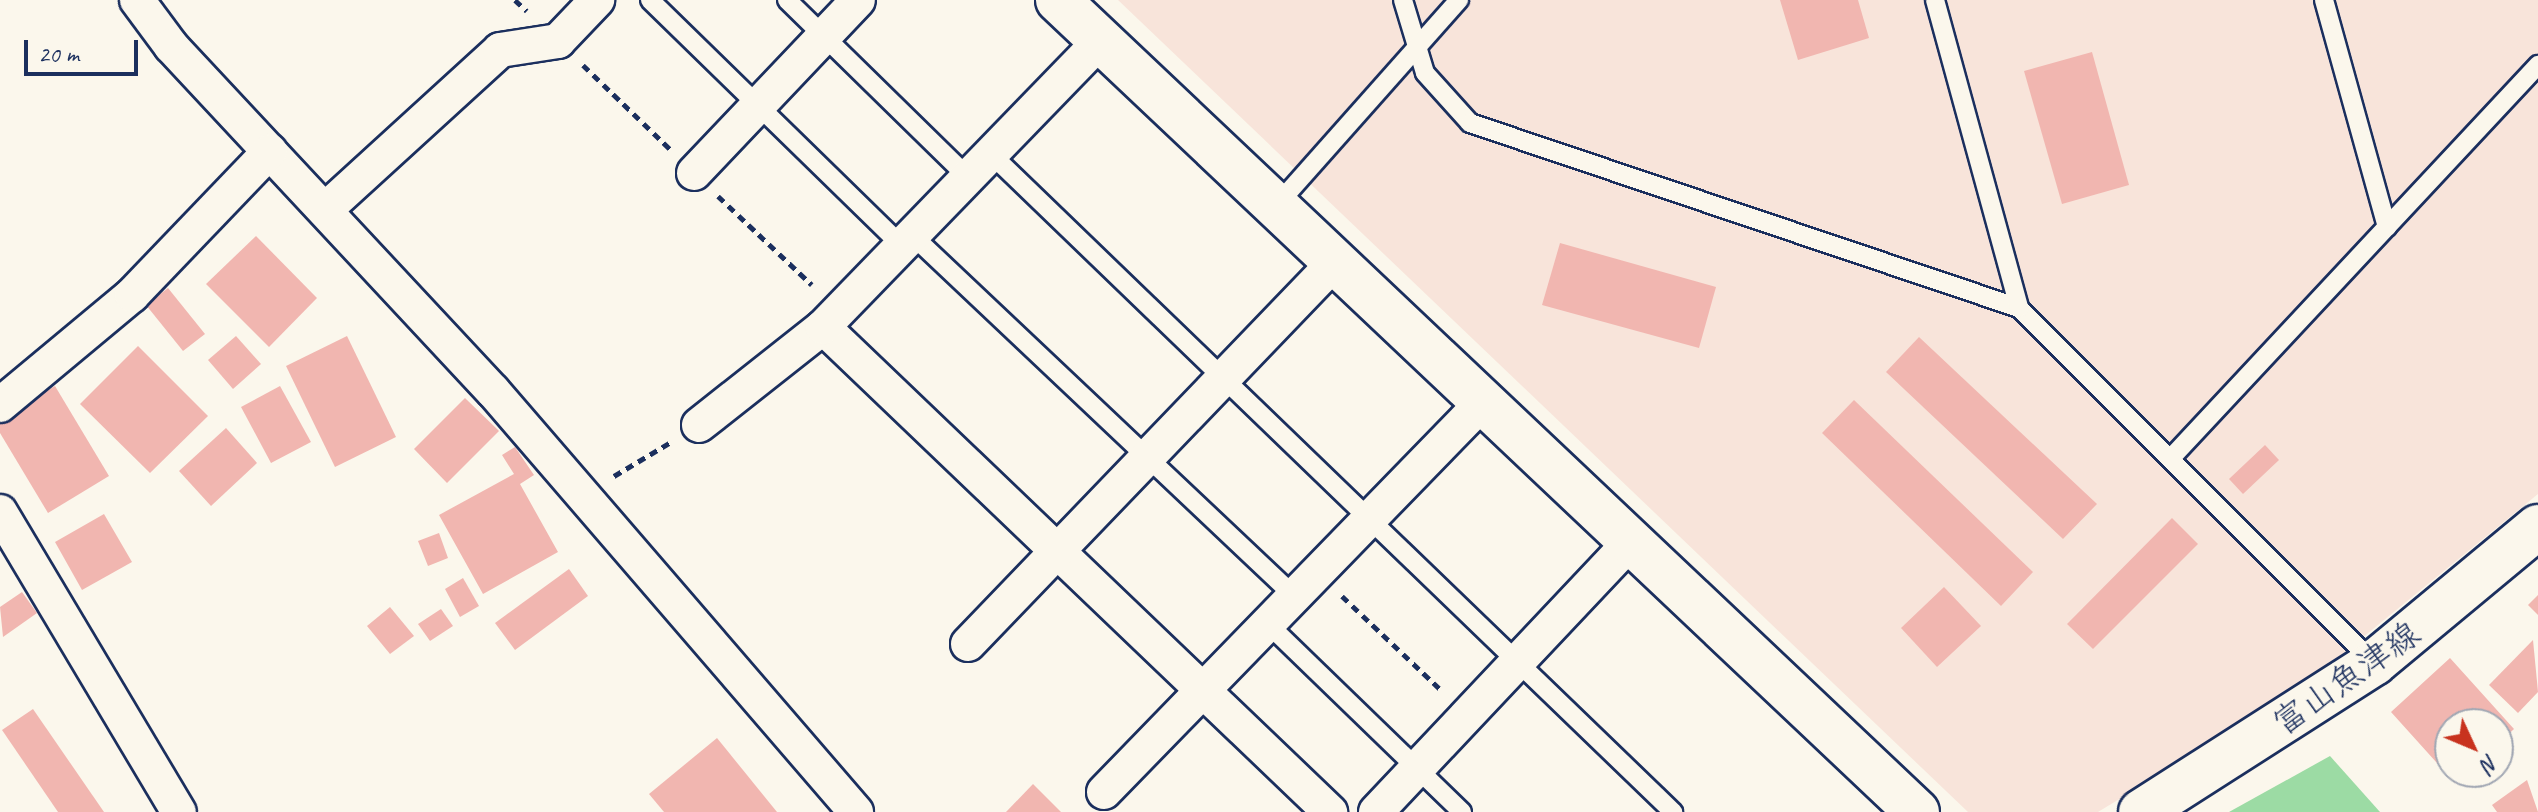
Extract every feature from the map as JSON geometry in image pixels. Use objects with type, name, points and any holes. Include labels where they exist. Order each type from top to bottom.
[{"type":"street","points":[[137,0],[582,496],[856,812]]},
{"type":"street","points":[[325,210],[500,50],[558,41],[597,0]]},
{"type":"street","points":[[694,173],[858,0]]},
{"type":"street","points":[[1058,0],[1917,812]]},
{"type":"street","points":[[699,425],[823,327],[1101,40]]},
{"type":"street","points":[[0,405],[132,295],[270,151]]},
{"type":"street","points":[[968,644],[1226,380],[1335,262]]},
{"type":"street","points":[[823,327],[1330,812]]},
{"type":"street","points":[[1104,792],[1367,516],[1483,402]]},
{"type":"street","points":[[0,512],[179,812]]},
{"type":"street","name":"富山魚津線","points":[[2141,812],[2374,663],[2538,527]]},
{"type":"street","points":[[1376,812],[1631,541]]},
{"type":"lane","points":[[650,0],[758,106],[1150,458],[1304,582]]},
{"type":"lane","points":[[787,0],[1226,380],[1673,812]]},
{"type":"lane","points":[[1403,0],[1425,73],[1470,123],[2019,308],[2374,663]]},
{"type":"lane","points":[[1276,206],[1416,44],[1459,0]]},
{"type":"lane","points":[[1935,0],[2019,308]]},
{"type":"lane","points":[[2324,0],[2387,227]]},
{"type":"lane","points":[[2171,458],[2538,65]]},
{"type":"lane","points":[[1266,622],[1462,812]]},
{"type":"path","points":[[582,496],[699,425]]},
{"type":"path","points":[[1304,582],[1467,715]]},
{"type":"shaded area","points":[[1118,0],[2538,0],[2538,494],[2296,692],[2098,812],[1968,812]]},
{"type":"green space","points":[[2330,756],[2380,812],[2229,812]]},
{"type":"building","points":[[1780,0],[1858,0],[1869,38],[1798,60]]},
{"type":"building","points":[[2092,52],[2129,185],[2062,204],[2024,71]]},
{"type":"building","points":[[256,236],[317,298],[269,347],[206,284]]},
{"type":"building","points":[[1560,243],[1716,287],[1699,348],[1542,305]]},
{"type":"building","points":[[168,288],[205,334],[183,351],[146,305]]},
{"type":"building","points":[[236,336],[261,364],[233,389],[208,360]]},
{"type":"building","points":[[347,336],[396,437],[335,467],[286,366]]},
{"type":"building","points":[[1919,337],[2097,504],[2063,539],[1886,372]]},
{"type":"building","points":[[138,346],[208,416],[150,473],[80,404]]},
{"type":"building","points":[[55,386],[109,476],[48,513],[0,433],[0,419]]},
{"type":"building","points":[[280,386],[311,442],[271,463],[241,407]]},
{"type":"building","points":[[465,398],[499,431],[447,483],[414,449]]},
{"type":"building","points":[[1854,400],[2033,572],[2001,606],[1822,433]]},
{"type":"building","points":[[226,428],[257,463],[211,506],[179,471]]},
{"type":"building","points":[[2265,445],[2279,460],[2243,494],[2229,479]]},
{"type":"building","points":[[515,447],[534,475],[520,484],[558,552],[483,594],[439,515],[514,474],[502,455]]},
{"type":"building","points":[[104,514],[132,562],[82,590],[55,542]]},
{"type":"building","points":[[2172,518],[2198,544],[2093,649],[2067,624]]},
{"type":"building","points":[[439,533],[448,558],[428,566],[418,541]]},
{"type":"building","points":[[569,569],[588,596],[515,650],[495,623]]},
{"type":"building","points":[[463,578],[479,606],[460,617],[445,589]]},
{"type":"building","points":[[1944,587],[1981,626],[1937,667],[1901,628]]},
{"type":"building","points":[[22,592],[37,613],[3,637],[0,607]]},
{"type":"building","points":[[2538,595],[2538,615],[2528,605]]},
{"type":"building","points":[[390,607],[414,636],[390,654],[367,626]]},
{"type":"building","points":[[441,609],[453,626],[430,641],[418,624]]},
{"type":"building","points":[[2533,640],[2538,692],[2518,713],[2489,685]]},
{"type":"building","points":[[2450,658],[2495,708],[2434,708],[2434,760],[2391,712]]},
{"type":"building","points":[[33,709],[104,812],[58,812],[2,730]]},
{"type":"building","points":[[717,738],[777,812],[664,812],[649,794]]},
{"type":"building","points":[[2527,780],[2538,812],[2497,812],[2492,805]]},
{"type":"building","points":[[1033,784],[1061,812],[1006,812]]}]
